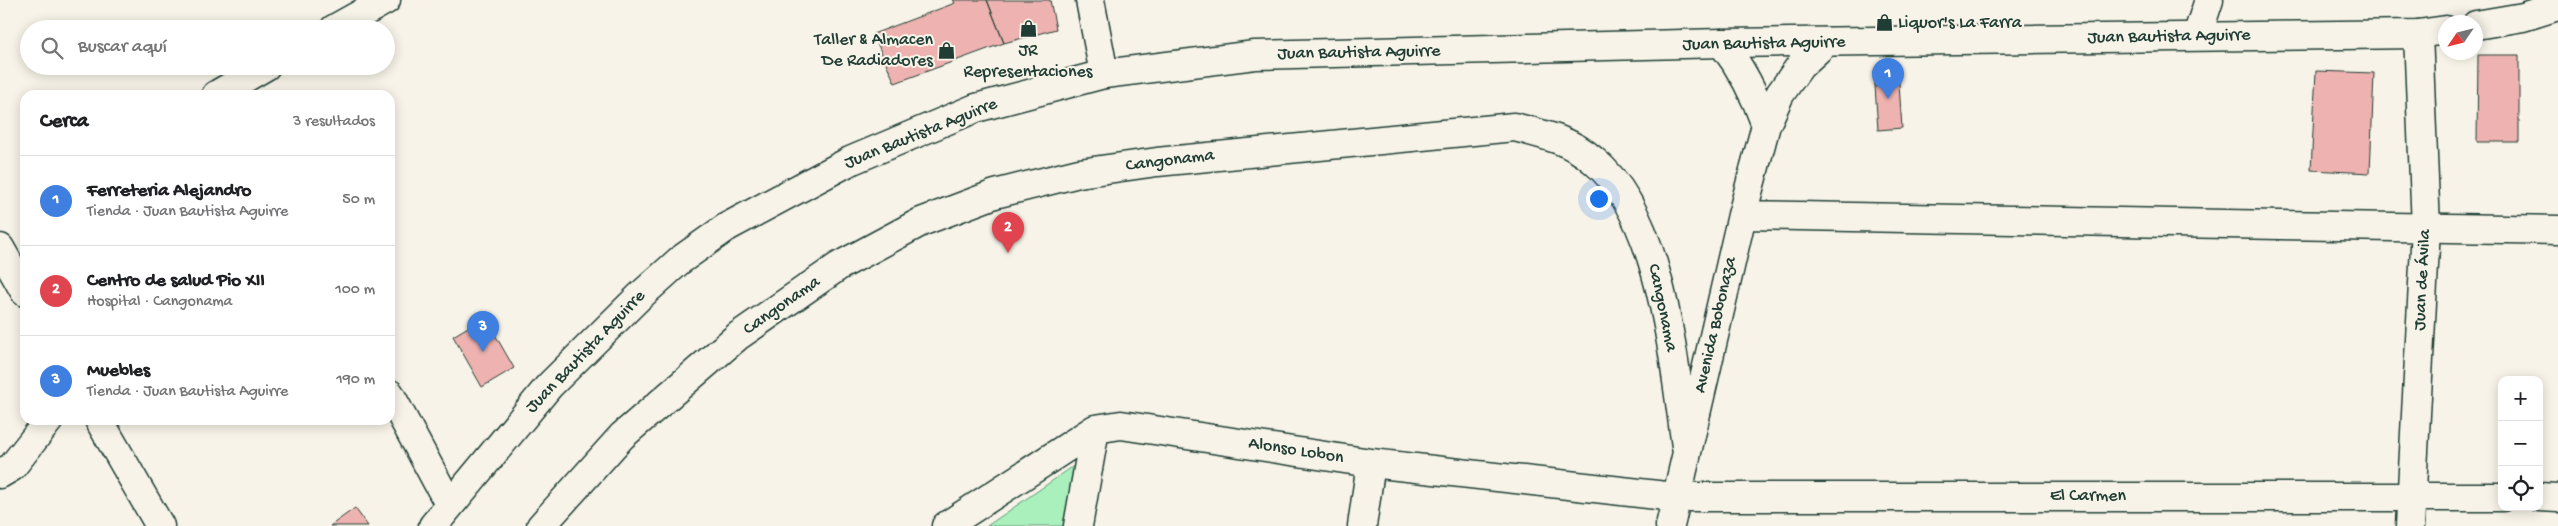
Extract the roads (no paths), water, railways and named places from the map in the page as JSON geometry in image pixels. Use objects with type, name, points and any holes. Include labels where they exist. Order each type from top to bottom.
[{"type":"street","points":[[350,20],[386,0]]},
{"type":"street","points":[[1090,0],[1104,74]]},
{"type":"street","points":[[2197,36],[2209,0]]},
{"type":"street","points":[[2483,24],[2523,17],[2558,6]]},
{"type":"street","name":"Juan Bautista Aguirre","points":[[433,526],[449,504],[556,379],[679,261],[727,227],[850,161],[976,108],[1104,74],[1255,55],[1722,43],[2418,34],[2438,31]]},
{"type":"street","name":"Juan de Ávila","points":[[2410,526],[2410,495],[2426,228],[2418,34]]},
{"type":"street","points":[[1722,43],[1741,68],[1756,96],[1766,125]]},
{"type":"street","name":"Avenida Bobonaza","points":[[1670,526],[1675,497],[1687,453],[1742,215],[1766,125],[1780,94],[1800,66],[1825,43]]},
{"type":"street","points":[[229,90],[252,75]]},
{"type":"street","name":"Cangonama","points":[[541,526],[622,436],[738,336],[839,266],[921,222],[995,194],[1079,173],[1157,162],[1514,127],[1559,138],[1594,160],[1622,191],[1653,260],[1663,294],[1687,453]]},
{"type":"street","points":[[1742,215],[2558,230]]},
{"type":"street","points":[[0,248],[20,283]]},
{"type":"street","points":[[395,403],[449,504]]},
{"type":"street","points":[[0,474],[12,467],[45,425]]},
{"type":"street","points":[[102,425],[160,526]]},
{"type":"street","name":"Alonso Lobon","points":[[946,526],[1096,429],[1121,425],[1371,463],[1675,497]]},
{"type":"street","points":[[1078,526],[1096,429]]},
{"type":"street","points":[[1362,526],[1371,463]]},
{"type":"street","name":"El Carmen","points":[[1675,497],[2410,495],[2498,497]]},
{"type":"street","points":[[2543,497],[2558,498]]},
{"type":"place","name":"Liquor's La Farra","points":[[1884,23]]},
{"type":"place","name":"JR Representaciones","points":[[1028,28]]},
{"type":"place","name":"Taller & Almacen De Radiadores","points":[[947,50]]},
{"type":"place","name":"Ferreteria Alejandro","points":[[1888,99]]},
{"type":"place","name":"Centro de salud Pio XII","points":[[1008,253]]},
{"type":"place","name":"Muebles","points":[[483,352]]}]
